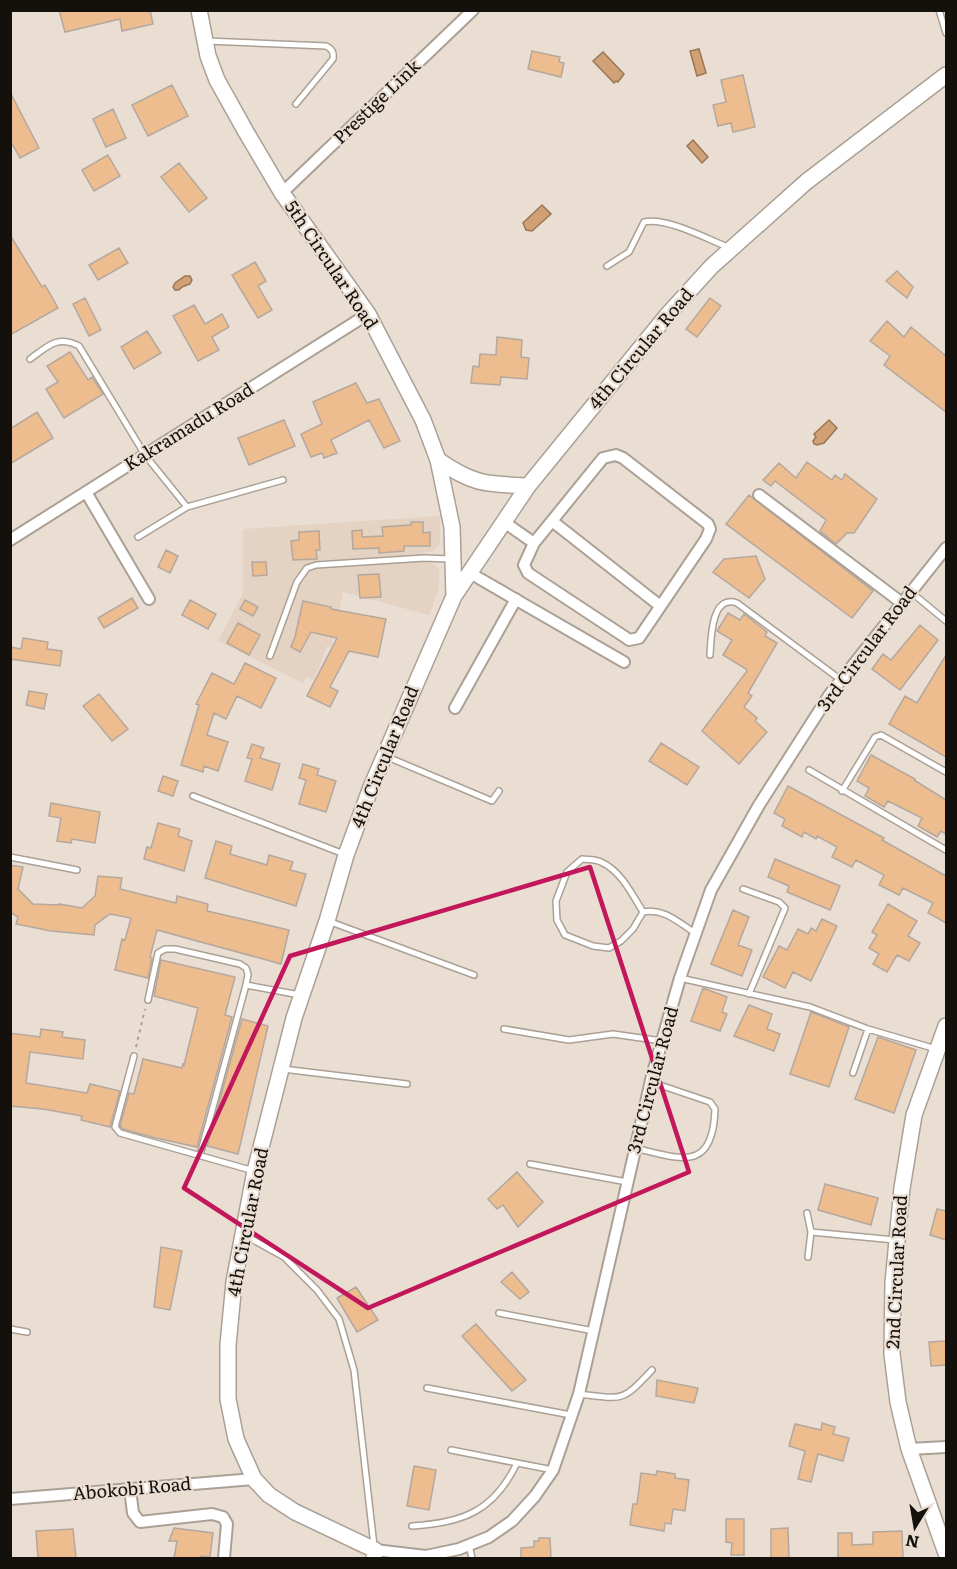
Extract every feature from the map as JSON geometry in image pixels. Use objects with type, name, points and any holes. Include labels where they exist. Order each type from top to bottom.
[{"type":"street","name":"5th Circular Road","points":[[199,10],[204,41],[217,80],[282,193],[368,314],[423,420],[438,460],[452,527],[454,596]]},
{"type":"street","name":"Prestige Link","points":[[282,193],[473,10]]},
{"type":"street","name":"4th Circular Road","points":[[374,1554],[295,1512],[269,1495],[254,1479],[236,1439],[228,1399],[228,1345],[234,1282],[255,1171],[302,995],[346,855],[384,755],[454,596],[528,486],[669,313],[732,248],[806,182],[944,74]]},
{"type":"street","name":"Kakramadu Road","points":[[10,540],[368,314]]},
{"type":"street","points":[[616,455],[708,524],[709,534],[659,605],[639,638],[629,639],[528,573],[524,565],[534,543],[603,458],[616,455]]},
{"type":"street","points":[[438,460],[459,475],[482,484],[528,486]]},
{"type":"street","points":[[86,492],[149,599]]},
{"type":"street","points":[[759,495],[902,603]]},
{"type":"street","points":[[552,521],[659,605]]},
{"type":"street","points":[[504,522],[534,543]]},
{"type":"street","name":"3rd Circular Road","points":[[374,1554],[426,1556],[459,1549],[489,1537],[512,1521],[535,1496],[553,1470],[579,1394],[662,1041],[680,978],[711,890],[754,815],[830,694],[946,548]]},
{"type":"street","points":[[470,573],[624,662]]},
{"type":"street","points":[[454,708],[516,599]]},
{"type":"street","name":"2nd Circular Road","points":[[946,1026],[915,1115],[902,1188],[893,1283],[892,1354],[897,1402],[909,1449],[946,1553]]},
{"type":"street","points":[[909,1449],[946,1447]]},
{"type":"street","name":"Abokobi Road","points":[[10,1500],[254,1479]]},
{"type":"street","points":[[130,1489],[133,1513],[141,1522],[212,1514],[223,1517],[227,1524],[224,1558]]},
{"type":"lane","points":[[939,10],[946,33]]},
{"type":"lane","points":[[204,41],[326,46],[331,49],[334,53],[333,59],[296,104]]},
{"type":"lane","points":[[607,266],[629,252],[644,222],[665,223],[732,248]]},
{"type":"lane","points":[[30,359],[56,341],[68,340],[79,346],[145,455],[187,507]]},
{"type":"lane","points":[[138,537],[187,507],[283,480]]},
{"type":"lane","points":[[270,656],[297,582],[307,568],[316,565],[424,558],[453,559]]},
{"type":"lane","points":[[910,591],[946,621]]},
{"type":"lane","points":[[710,654],[714,617],[725,602],[730,601],[737,603],[841,680]]},
{"type":"lane","points":[[842,791],[875,737],[881,735],[946,772]]},
{"type":"lane","points":[[384,755],[488,800],[495,799],[499,791]]},
{"type":"lane","points":[[809,770],[946,850]]},
{"type":"lane","points":[[193,796],[346,855]]},
{"type":"lane","points":[[10,857],[77,870]]},
{"type":"lane","points":[[643,912],[627,886],[612,869],[599,861],[582,859],[567,872],[556,901],[557,920],[565,935],[601,947],[609,948],[621,941],[633,929],[643,912],[654,910],[666,914],[696,933]]},
{"type":"lane","points":[[743,889],[779,902],[785,908],[749,994]]},
{"type":"lane","points":[[327,921],[474,975]]},
{"type":"lane","points":[[148,1000],[158,953],[165,949],[175,949],[240,964],[246,968],[248,974],[246,985],[200,1155]]},
{"type":"lane","points":[[680,978],[810,1007],[868,1029],[937,1050]]},
{"type":"lane","points":[[246,985],[302,995]]},
{"type":"lane","points":[[504,1029],[569,1040],[613,1034],[662,1041]]},
{"type":"lane","points":[[853,1073],[868,1029]]},
{"type":"lane","points":[[134,1056],[115,1127],[120,1133],[255,1171]]},
{"type":"lane","points":[[282,1069],[407,1084]]},
{"type":"lane","points":[[635,1148],[680,1159],[696,1156],[706,1150],[711,1137],[715,1110],[710,1102],[651,1082]]},
{"type":"lane","points":[[530,1164],[627,1182]]},
{"type":"lane","points":[[807,1213],[811,1232],[808,1257]]},
{"type":"lane","points":[[811,1232],[897,1240]]},
{"type":"lane","points":[[243,1234],[284,1257],[317,1290],[339,1318],[354,1370],[374,1554]]},
{"type":"lane","points":[[499,1313],[594,1331]]},
{"type":"lane","points":[[10,1329],[27,1332]]},
{"type":"lane","points":[[579,1394],[622,1397],[632,1391],[652,1370]]},
{"type":"lane","points":[[427,1388],[573,1416]]},
{"type":"lane","points":[[451,1450],[553,1470]]},
{"type":"lane","points":[[412,1526],[458,1520],[478,1511],[508,1482],[517,1463]]},
{"type":"lane","points":[[469,1545],[472,1558]]},
{"type":"path","points":[[134,1056],[148,1000]]},
{"type":"highlighted area","points":[[590,867],[689,1172],[368,1308],[184,1188],[290,956]]},
{"type":"shaded area","points":[[699,49],[706,73],[697,76],[690,51]]},
{"type":"shaded area","points":[[603,52],[624,74],[618,82],[614,83],[593,61]]},
{"type":"shaded area","points":[[693,140],[708,157],[702,163],[687,146]]},
{"type":"shaded area","points":[[542,205],[551,214],[532,231],[526,230],[523,223]]},
{"type":"shaded area","points":[[185,276],[190,276],[192,280],[190,284],[175,290],[173,287],[175,283]]},
{"type":"shaded area","points":[[829,420],[837,428],[824,443],[814,444],[816,437],[814,434]]},
{"type":"shaded area","points":[[440,516],[438,547],[433,551],[425,552],[426,563],[432,563],[439,568],[439,588],[429,615],[343,592],[331,647],[327,646],[314,680],[306,677],[303,683],[218,641],[243,593],[243,529]]},
{"type":"building","points":[[59,10],[150,10],[153,24],[122,31],[120,19],[65,32]]},
{"type":"building","points":[[532,51],[560,57],[559,62],[564,63],[561,77],[528,69]]},
{"type":"building","points":[[743,75],[755,127],[733,132],[731,123],[718,126],[713,105],[726,102],[721,80]]},
{"type":"building","points":[[172,85],[188,116],[148,136],[132,105]]},
{"type":"building","points":[[10,92],[39,148],[20,158],[10,140]]},
{"type":"building","points":[[113,109],[126,138],[106,147],[93,119]]},
{"type":"building","points":[[108,155],[120,176],[94,191],[82,170]]},
{"type":"building","points":[[179,163],[207,198],[189,212],[161,177]]},
{"type":"building","points":[[10,235],[42,287],[45,285],[58,308],[10,335]]},
{"type":"building","points":[[119,248],[128,263],[98,280],[89,265]]},
{"type":"building","points":[[255,262],[266,281],[258,286],[272,310],[258,318],[232,275]]},
{"type":"building","points":[[897,271],[913,287],[907,298],[886,281]]},
{"type":"building","points":[[85,298],[101,330],[89,336],[73,304]]},
{"type":"building","points":[[710,298],[721,306],[697,337],[686,329]]},
{"type":"building","points":[[194,305],[205,324],[222,314],[229,327],[212,337],[219,350],[198,361],[173,316]]},
{"type":"building","points":[[887,321],[904,337],[911,327],[946,356],[946,412],[884,365],[890,356],[870,341]]},
{"type":"building","points":[[147,331],[161,353],[134,369],[121,347]]},
{"type":"building","points":[[497,337],[522,340],[521,357],[529,358],[527,379],[501,377],[500,385],[471,383],[473,366],[479,367],[480,354],[496,355]]},
{"type":"building","points":[[70,352],[88,380],[92,377],[103,394],[64,418],[46,389],[58,382],[47,366]]},
{"type":"building","points":[[356,383],[367,403],[379,399],[400,441],[384,448],[369,420],[331,440],[337,453],[324,458],[322,453],[311,457],[301,434],[322,424],[313,402]]},
{"type":"building","points":[[37,412],[53,438],[10,464],[10,429]]},
{"type":"building","points":[[284,420],[295,446],[249,465],[238,438]]},
{"type":"building","points":[[807,462],[832,480],[835,475],[842,480],[845,474],[877,499],[854,533],[847,533],[836,544],[820,531],[826,520],[775,481],[771,486],[763,480],[779,463],[796,478]]},
{"type":"building","points":[[749,495],[873,591],[852,618],[726,524]]},
{"type":"building","points":[[411,522],[423,522],[423,533],[430,532],[430,546],[404,546],[404,551],[379,553],[379,548],[353,549],[352,531],[362,530],[362,537],[383,536],[382,527],[411,525]]},
{"type":"building","points":[[319,531],[320,550],[316,550],[317,559],[293,560],[291,541],[299,540],[299,532]]},
{"type":"building","points":[[166,550],[178,556],[170,573],[158,567]]},
{"type":"building","points":[[756,556],[765,579],[749,598],[713,572],[724,559]]},
{"type":"building","points":[[252,562],[266,562],[267,575],[253,576]]},
{"type":"building","points":[[379,574],[381,597],[360,598],[358,575]]},
{"type":"building","points":[[132,598],[138,608],[104,628],[98,618]]},
{"type":"building","points":[[190,600],[216,614],[208,629],[182,615]]},
{"type":"building","points":[[245,600],[258,607],[253,616],[240,609]]},
{"type":"building","points":[[303,601],[331,607],[331,609],[386,619],[378,657],[349,651],[330,687],[338,691],[330,707],[307,696],[337,638],[311,632],[300,652],[291,647]]},
{"type":"building","points":[[728,613],[740,620],[744,614],[767,632],[765,636],[777,643],[748,693],[752,696],[744,707],[757,718],[755,721],[767,732],[739,764],[702,731],[747,671],[723,655],[732,640],[717,631]]},
{"type":"building","points":[[238,623],[260,635],[249,655],[227,643]]},
{"type":"building","points":[[920,625],[938,640],[900,690],[872,669],[883,654],[891,660]]},
{"type":"building","points":[[23,638],[48,642],[47,649],[62,651],[60,666],[10,659],[10,647],[21,649]]},
{"type":"building","points":[[946,655],[946,757],[889,724],[905,696],[917,703]]},
{"type":"building","points":[[245,663],[276,678],[261,708],[237,696],[226,719],[214,713],[207,735],[228,742],[218,771],[204,766],[203,772],[181,765],[199,705],[196,704],[212,673],[234,684]]},
{"type":"building","points":[[29,691],[47,694],[44,709],[26,705]]},
{"type":"building","points":[[99,694],[128,729],[112,741],[83,706]]},
{"type":"building","points":[[661,743],[699,767],[687,785],[649,761]]},
{"type":"building","points":[[252,744],[264,748],[260,758],[280,764],[272,790],[245,781],[252,759],[247,758]]},
{"type":"building","points":[[871,755],[915,779],[946,800],[946,834],[941,831],[937,837],[918,826],[922,818],[888,801],[884,807],[865,796],[869,788],[857,781]]},
{"type":"building","points":[[303,764],[319,769],[317,775],[336,781],[326,812],[299,804],[306,780],[299,778]]},
{"type":"building","points":[[163,776],[178,781],[173,796],[158,791]]},
{"type":"building","points":[[788,786],[884,838],[882,840],[946,876],[946,923],[928,913],[933,903],[903,888],[899,895],[879,885],[884,875],[856,860],[852,867],[832,857],[837,847],[804,832],[802,837],[782,826],[785,819],[774,813]]},
{"type":"building","points":[[51,803],[100,812],[95,843],[72,839],[71,843],[57,841],[61,818],[49,816]]},
{"type":"building","points":[[158,823],[180,829],[178,836],[192,841],[184,871],[144,859],[147,847],[151,848]]},
{"type":"building","points":[[216,841],[232,846],[230,854],[267,865],[269,855],[293,862],[290,870],[306,874],[296,906],[205,878]]},
{"type":"building","points":[[775,859],[840,886],[830,910],[787,892],[789,886],[768,877]]},
{"type":"building","points":[[10,865],[23,867],[18,889],[33,904],[59,904],[82,908],[95,896],[98,876],[122,878],[120,889],[176,903],[177,896],[208,904],[207,911],[289,930],[281,964],[157,930],[150,957],[152,958],[148,978],[115,970],[122,939],[125,940],[131,918],[110,914],[95,925],[94,935],[51,931],[16,924],[18,917],[10,912]]},
{"type":"building","points":[[888,904],[917,921],[908,936],[920,943],[909,961],[897,955],[887,972],[873,964],[879,954],[869,948],[877,935],[872,932]]},
{"type":"building","points":[[733,910],[749,917],[738,945],[752,950],[742,976],[711,964]]},
{"type":"building","points":[[822,919],[837,926],[811,981],[793,972],[785,988],[763,977],[779,946],[787,950],[798,929],[808,934],[811,928],[816,931]]},
{"type":"building","points":[[161,960],[235,977],[225,1015],[232,1017],[197,1147],[152,1137],[123,1129],[120,1126],[129,1093],[134,1094],[143,1059],[182,1068],[184,1065],[198,1008],[154,996]]},
{"type":"building","points":[[703,988],[727,997],[722,1012],[727,1014],[720,1031],[691,1021]]},
{"type":"building","points":[[749,1005],[772,1014],[767,1029],[780,1034],[774,1051],[734,1036]]},
{"type":"building","points":[[811,1012],[849,1027],[829,1087],[790,1074]]},
{"type":"building","points":[[242,1019],[268,1026],[238,1154],[207,1146]]},
{"type":"building","points":[[41,1029],[63,1032],[62,1037],[85,1040],[83,1059],[30,1052],[26,1083],[87,1093],[90,1084],[120,1091],[110,1127],[81,1120],[82,1116],[10,1106],[10,1033],[40,1037]]},
{"type":"building","points":[[878,1037],[916,1050],[894,1113],[855,1099]]},
{"type":"building","points":[[517,1172],[543,1202],[518,1227],[503,1205],[497,1209],[488,1199]]},
{"type":"building","points":[[825,1184],[878,1198],[871,1225],[818,1210]]},
{"type":"building","points":[[937,1209],[946,1211],[946,1240],[930,1235]]},
{"type":"building","points":[[161,1247],[182,1251],[170,1310],[154,1307]]},
{"type":"building","points":[[512,1272],[529,1292],[520,1299],[501,1282]]},
{"type":"building","points":[[356,1287],[378,1320],[357,1332],[337,1298]]},
{"type":"building","points":[[476,1324],[526,1380],[512,1391],[462,1336]]},
{"type":"building","points":[[946,1341],[946,1365],[931,1366],[929,1342]]},
{"type":"building","points":[[657,1380],[698,1388],[694,1403],[656,1396]]},
{"type":"building","points":[[822,1423],[835,1427],[833,1434],[849,1438],[843,1461],[818,1454],[811,1482],[798,1479],[805,1451],[789,1446],[795,1424],[821,1430]]},
{"type":"building","points":[[414,1466],[436,1470],[429,1510],[407,1506]]},
{"type":"building","points":[[657,1471],[675,1474],[675,1478],[689,1480],[685,1511],[673,1509],[671,1524],[665,1523],[664,1531],[630,1525],[633,1504],[637,1504],[641,1473],[656,1475]]},
{"type":"building","points":[[726,1519],[744,1519],[744,1555],[731,1555],[732,1543],[726,1542]]},
{"type":"building","points":[[174,1528],[213,1533],[210,1557],[174,1558],[177,1541],[169,1541]]},
{"type":"building","points":[[788,1528],[789,1558],[771,1558],[771,1529]]},
{"type":"building","points":[[73,1529],[76,1558],[38,1558],[36,1531]]},
{"type":"building","points":[[902,1531],[903,1558],[838,1558],[838,1533],[852,1533],[852,1545],[873,1544],[873,1532]]},
{"type":"building","points":[[539,1538],[550,1538],[551,1558],[521,1558],[521,1548],[534,1547],[534,1541],[539,1541]]}]
